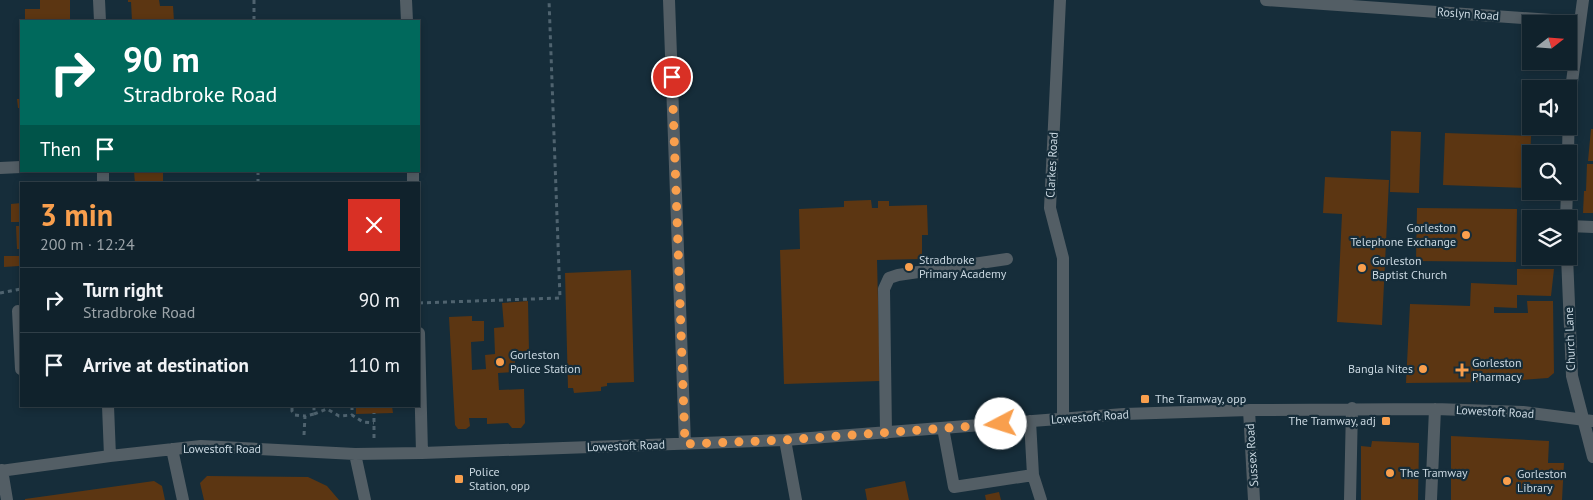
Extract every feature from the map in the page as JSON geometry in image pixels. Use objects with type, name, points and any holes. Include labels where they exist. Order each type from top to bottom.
[{"type":"street","points":[[99,0],[100,20]]},
{"type":"street","points":[[406,0],[407,20]]},
{"type":"street","points":[[669,0],[685,444]]},
{"type":"street","name":"Clarkes Road","points":[[1060,0],[1050,208],[1063,258],[1062,419]]},
{"type":"street","name":"Roslyn Road","points":[[1266,0],[1580,22]]},
{"type":"street","points":[[1568,145],[1569,104],[1583,0]]},
{"type":"street","points":[[0,168],[20,167]]},
{"type":"street","points":[[1577,226],[1593,227]]},
{"type":"street","points":[[886,433],[884,289],[889,278],[898,275],[1008,259]]},
{"type":"street","name":"Church Lane","points":[[1567,265],[1572,376],[1588,421],[1593,457]]},
{"type":"street","points":[[18,312],[20,350]]},
{"type":"street","points":[[420,373],[422,453]]},
{"type":"street","points":[[108,407],[110,456]]},
{"type":"street","points":[[1350,500],[1352,408]]},
{"type":"street","points":[[1431,500],[1435,409]]},
{"type":"street","name":"Lowestoft Road","points":[[1,471],[201,446],[355,454],[685,444],[785,440],[1124,414],[1249,410],[1435,409],[1524,412],[1588,421]]},
{"type":"street","name":"Sussex Road","points":[[1249,410],[1254,500]]},
{"type":"street","points":[[1030,421],[1033,475],[1040,500]]},
{"type":"street","points":[[943,428],[954,487],[1033,475]]},
{"type":"street","points":[[785,440],[796,500]]},
{"type":"street","points":[[172,449],[183,500]]},
{"type":"street","points":[[355,454],[365,500]]},
{"type":"street","points":[[1,471],[7,500]]},
{"type":"path","points":[[254,0],[254,20]]},
{"type":"path","points":[[420,303],[560,298],[549,0]]},
{"type":"path","points":[[0,293],[20,289]]},
{"type":"path","points":[[314,407],[314,414]]},
{"type":"path","points":[[352,407],[352,415]]},
{"type":"path","points":[[292,408],[295,415],[314,414],[327,408],[339,416],[352,415],[364,422],[374,423]]},
{"type":"path","points":[[374,413],[374,428]]},
{"type":"path","points":[[304,416],[304,425]]},
{"type":"building","points":[[40,0],[70,0],[70,20],[25,20],[25,9],[40,9]]},
{"type":"building","points":[[128,0],[159,0],[160,6],[173,6],[174,20],[132,20],[131,2],[128,2]]},
{"type":"building","points":[[17,99],[20,99],[20,108],[18,108]]},
{"type":"building","points":[[1591,129],[1593,129],[1593,161],[1588,161]]},
{"type":"building","points":[[1391,131],[1421,132],[1419,193],[1390,192]]},
{"type":"building","points":[[1445,133],[1531,136],[1531,145],[1522,145],[1522,188],[1443,185]]},
{"type":"building","points":[[1587,164],[1593,164],[1593,213],[1583,213]]},
{"type":"building","points":[[134,172],[163,172],[163,182],[135,182]]},
{"type":"building","name":"Gorleston Baptist Church","points":[[1325,177],[1389,180],[1382,325],[1337,322],[1342,214],[1323,213]]},
{"type":"building","points":[[871,200],[872,208],[878,208],[878,201],[889,201],[889,206],[927,205],[928,235],[922,235],[922,259],[877,260],[880,381],[784,384],[780,250],[800,249],[799,209],[844,207],[844,201]]},
{"type":"building","points":[[20,203],[20,222],[11,222],[11,204]]},
{"type":"building","name":"Gorleston Telephone Exchange","points":[[1417,208],[1517,209],[1516,262],[1416,261]]},
{"type":"building","points":[[16,226],[20,226],[20,249],[17,249]]},
{"type":"building","points":[[4,256],[20,256],[20,272],[19,266],[4,267]]},
{"type":"building","points":[[1517,269],[1554,269],[1551,296],[1517,295],[1517,308],[1494,307],[1494,313],[1528,313],[1527,301],[1553,301],[1554,373],[1548,378],[1495,382],[1406,383],[1410,304],[1470,306],[1471,283],[1517,285]]},
{"type":"building","points":[[631,270],[634,382],[607,383],[607,386],[601,387],[601,391],[574,393],[573,388],[568,388],[565,273]]},
{"type":"building","name":"Gorleston Police Station","points":[[528,301],[529,352],[515,353],[515,372],[498,373],[499,390],[524,389],[525,423],[521,428],[512,428],[508,423],[487,424],[487,418],[469,418],[470,426],[466,429],[458,429],[455,425],[449,317],[472,316],[472,321],[484,321],[484,341],[471,342],[472,370],[486,369],[485,355],[495,354],[494,328],[504,327],[502,303]]},
{"type":"building","points":[[356,407],[392,407],[393,413],[356,414]]},
{"type":"building","name":"Gorleston Library","points":[[1451,436],[1549,441],[1548,463],[1564,463],[1562,500],[1451,500]]},
{"type":"building","name":"The Tramway","points":[[1372,441],[1419,443],[1418,500],[1361,500],[1361,446],[1371,447]]},
{"type":"building","points":[[207,476],[308,477],[327,486],[339,500],[204,500],[200,483]]},
{"type":"building","points":[[154,481],[162,486],[165,500],[25,500],[25,499]]},
{"type":"building","points":[[905,481],[909,500],[867,500],[865,489]]},
{"type":"building","points":[[999,492],[1001,500],[986,500],[985,495]]},
{"type":"place","name":"Gorleston Telephone Exchange","points":[[1466,235]]},
{"type":"place","name":"Stradbroke Primary Academy","points":[[909,267]]},
{"type":"place","name":"Gorleston Baptist Church","points":[[1362,268]]},
{"type":"place","name":"Gorleston Police Station","points":[[500,362]]},
{"type":"place","name":"Bangla Nites","points":[[1423,369]]},
{"type":"place","name":"Gorleston Pharmacy","points":[[1462,370]]},
{"type":"place","name":"The Tramway, opp","points":[[1145,399]]},
{"type":"place","name":"The Tramway, adj","points":[[1386,421]]},
{"type":"place","name":"The Tramway","points":[[1390,473]]},
{"type":"place","name":"Police Station, opp","points":[[459,479]]},
{"type":"place","name":"Gorleston Library","points":[[1507,481]]},
{"type":"route","points":[[672,77],[685,444],[785,440],[1001,424]]}]
